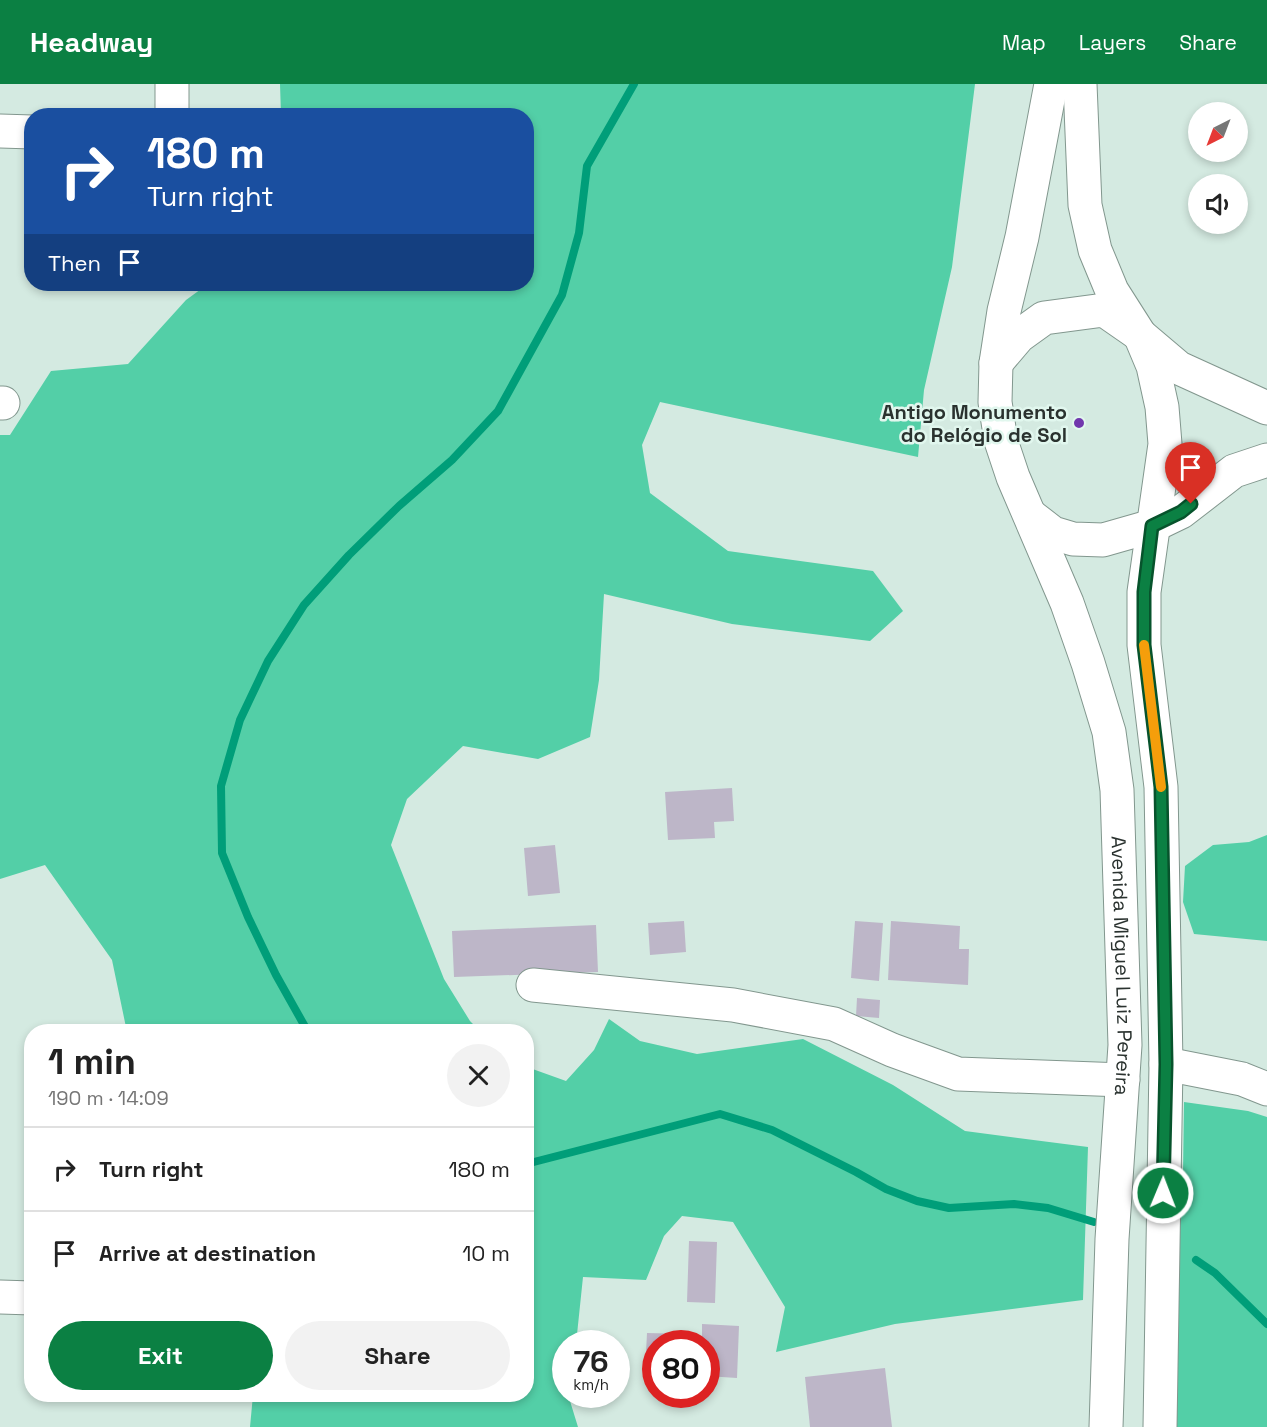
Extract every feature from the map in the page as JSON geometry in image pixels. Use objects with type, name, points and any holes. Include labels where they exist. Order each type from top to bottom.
[{"type":"main road","points":[[172,84],[172,108]]},
{"type":"main road","points":[[1051,84],[1022,237],[1004,311],[996,363],[995,402],[1001,441],[1013,477],[1031,516],[1053,533],[1073,539],[1104,540],[1152,526],[1181,512],[1234,471],[1267,460]]},
{"type":"main road","points":[[1080,84],[1085,205],[1095,250],[1112,291],[1140,335],[1153,366],[1162,407],[1165,444],[1144,592],[1144,645],[1161,787],[1166,1064],[1160,1427]]},
{"type":"main road","points":[[0,131],[24,132]]},
{"type":"main road","points":[[996,363],[1019,336],[1044,318],[1104,310],[1140,335],[1179,368],[1267,408]]},
{"type":"main road","name":"Avenida Miguel Luiz Pereira","points":[[1031,516],[1088,663],[1109,732],[1117,790],[1125,1045],[1112,1239],[1106,1427]]},
{"type":"main road","points":[[533,985],[733,1005],[834,1024],[892,1050],[958,1074],[1123,1080]]},
{"type":"main road","points":[[1166,1064],[1242,1079],[1267,1089]]},
{"type":"main road","points":[[0,1297],[24,1298]]},
{"type":"green space","points":[[280,84],[975,84],[952,267],[924,390],[918,457],[660,402],[642,445],[650,493],[728,551],[873,571],[903,611],[870,641],[732,624],[604,594],[599,680],[590,737],[538,759],[463,746],[407,799],[391,845],[444,979],[473,1024],[125,1024],[112,960],[45,865],[0,879],[0,435],[10,435],[51,371],[128,364],[186,300],[198,291],[534,291],[534,108],[281,108]]},
{"type":"green space","points":[[1267,835],[1267,941],[1194,934],[1183,902],[1185,866],[1213,845],[1249,842]]},
{"type":"green space","points":[[609,1019],[640,1041],[697,1054],[803,1039],[893,1085],[965,1131],[1088,1147],[1083,1300],[895,1324],[776,1352],[785,1307],[733,1222],[682,1216],[664,1236],[646,1280],[583,1277],[577,1330],[552,1330],[552,1408],[572,1408],[578,1427],[250,1427],[252,1402],[534,1402],[534,1070],[566,1081],[594,1050]]},
{"type":"green space","points":[[1184,1102],[1248,1111],[1267,1117],[1267,1427],[1172,1427],[1173,1278],[1183,1174]]},
{"type":"building","points":[[732,788],[734,821],[714,822],[715,838],[668,840],[665,792]]},
{"type":"building","points":[[555,845],[560,893],[528,896],[524,848]]},
{"type":"building","points":[[684,921],[686,952],[650,955],[648,923]]},
{"type":"building","points":[[855,921],[883,923],[879,981],[851,978]]},
{"type":"building","points":[[891,921],[960,926],[959,949],[969,949],[968,985],[888,980]]},
{"type":"building","points":[[596,925],[598,972],[454,977],[452,931]]},
{"type":"building","points":[[857,998],[880,1000],[879,1018],[856,1016]]},
{"type":"building","points":[[689,1241],[717,1242],[715,1303],[687,1302]]},
{"type":"building","points":[[702,1324],[739,1326],[737,1378],[720,1377],[720,1330],[702,1330]]},
{"type":"building","points":[[885,1368],[892,1427],[810,1427],[805,1377]]},
{"type":"waterway","points":[[304,1024],[276,975],[248,917],[222,853],[221,786],[240,720],[268,661],[304,605],[349,555],[399,506],[452,460],[498,411],[562,295],[579,233],[587,166],[634,84]]},
{"type":"waterway","points":[[534,1162],[720,1114],[772,1130],[886,1189],[917,1201],[949,1208],[1014,1204],[1048,1208],[1094,1222]]},
{"type":"waterway","points":[[1196,1260],[1215,1273],[1267,1324]]},
{"type":"slow traffic","points":[[1144,645],[1152,728],[1161,787]]},
{"type":"place","name":"Antigo Monumento do Relógio de Sol","points":[[1079,423]]},
{"type":"route","points":[[1163,1193],[1166,1064],[1161,787],[1152,728],[1144,645],[1144,592],[1152,526],[1181,512],[1191,504]]}]
